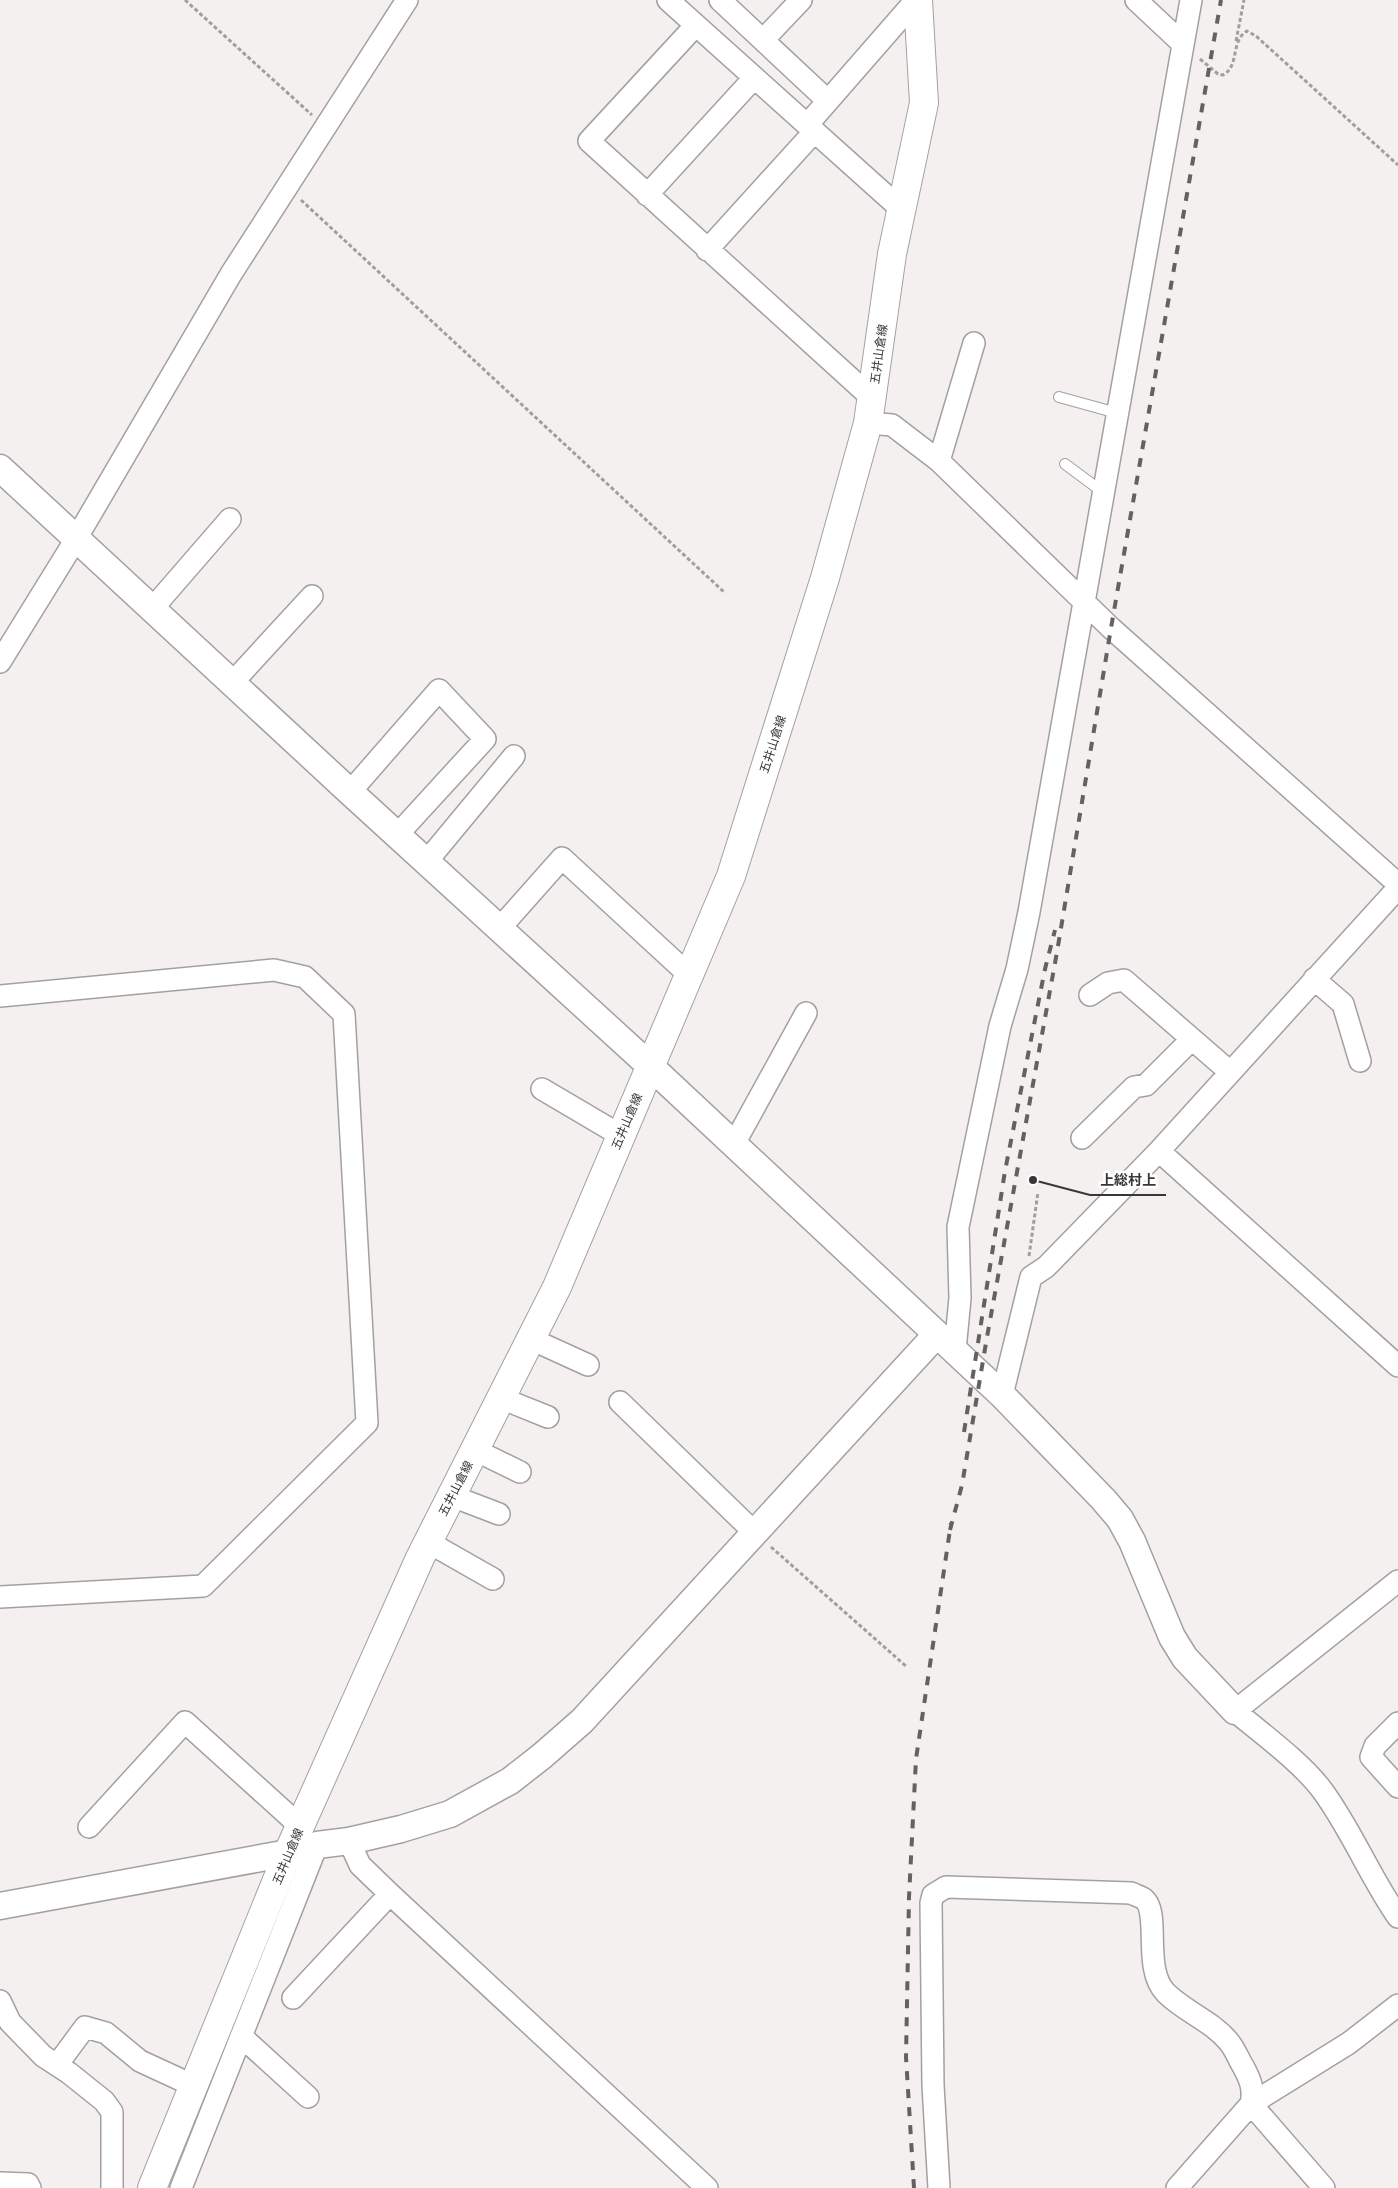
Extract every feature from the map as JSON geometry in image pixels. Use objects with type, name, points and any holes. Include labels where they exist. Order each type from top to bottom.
[{"type":"main road","name":"五井山倉線","points":[[152,2188],[192,2085],[288,1853],[308,1836],[428,1542],[557,1288],[731,876],[825,578],[870,411],[892,254],[924,103],[917,0]]},
{"type":"street","points":[[0,662],[76,539],[231,274],[407,0]]},
{"type":"street","points":[[668,0],[901,210]]},
{"type":"street","points":[[720,0],[828,101]]},
{"type":"street","points":[[763,40],[801,0]]},
{"type":"street","points":[[707,250],[811,128],[828,101],[917,0]]},
{"type":"street","points":[[1136,0],[1183,44]]},
{"type":"street","points":[[89,1827],[185,1722],[308,1836],[349,1842],[401,1829],[450,1814],[510,1781],[582,1721],[755,1533],[946,1342],[960,1298],[958,1227],[1000,1026],[1017,969],[1029,912],[1191,0]]},
{"type":"street","points":[[696,25],[589,141],[707,250],[870,411],[892,425],[939,461],[1085,604],[1398,886],[1159,1151],[1046,1268],[1031,1277],[1002,1395]]},
{"type":"street","points":[[647,195],[754,78]]},
{"type":"street","points":[[939,461],[974,343]]},
{"type":"street","points":[[0,468],[499,929],[650,1065],[1002,1395],[1103,1498],[1120,1519],[1132,1541],[1152,1594],[1172,1637],[1185,1658],[1235,1711],[1320,1788],[1337,1811],[1394,1904]]},
{"type":"street","points":[[152,609],[230,519]]},
{"type":"street","points":[[232,683],[312,596]]},
{"type":"street","points":[[350,792],[439,690],[485,740],[398,834]]},
{"type":"street","points":[[427,861],[514,756]]},
{"type":"street","points":[[499,929],[562,858],[688,974]]},
{"type":"street","points":[[0,996],[274,970],[305,977],[344,1014],[367,1423],[203,1586],[0,1597]]},
{"type":"street","points":[[1314,979],[1342,1004],[1360,1061]]},
{"type":"street","points":[[1090,995],[1108,983],[1124,980],[1230,1072]]},
{"type":"street","points":[[734,1144],[806,1013]]},
{"type":"street","points":[[1082,1138],[1134,1086],[1146,1085],[1192,1039]]},
{"type":"street","points":[[542,1089],[620,1135]]},
{"type":"street","points":[[1159,1151],[1398,1366]]},
{"type":"street","points":[[531,1338],[588,1365]]},
{"type":"street","points":[[501,1398],[548,1417]]},
{"type":"street","points":[[620,1402],[755,1533]]},
{"type":"street","points":[[475,1450],[520,1472]]},
{"type":"street","points":[[452,1496],[499,1514]]},
{"type":"street","points":[[428,1542],[493,1579]]},
{"type":"street","points":[[1235,1711],[1398,1581]]},
{"type":"street","points":[[1398,1722],[1375,1746],[1371,1757],[1398,1787]]},
{"type":"street","points":[[181,2188],[241,2036],[308,1836]]},
{"type":"street","points":[[349,1842],[360,1865],[390,1894],[707,2188]]},
{"type":"street","points":[[0,1906],[288,1853]]},
{"type":"street","points":[[939,2188],[933,2085],[931,1902],[932,1896],[946,1887],[1131,1893],[1145,1900],[1150,1910],[1154,1973],[1158,1983],[1167,1994],[1219,2032],[1230,2043],[1248,2076],[1254,2092],[1251,2104]]},
{"type":"street","points":[[293,1998],[390,1894]]},
{"type":"street","points":[[0,2001],[10,2022],[43,2056],[58,2065],[104,2101],[112,2112],[112,2188]]},
{"type":"street","points":[[1177,2188],[1251,2104],[1349,2043],[1398,2004]]},
{"type":"street","points":[[58,2065],[85,2027],[106,2033],[140,2062],[192,2085]]},
{"type":"street","points":[[241,2036],[308,2097]]},
{"type":"street","points":[[1251,2104],[1324,2188]]},
{"type":"street","points":[[0,2183],[28,2184],[30,2188]]},
{"type":"lane","points":[[1059,397],[1117,413]]},
{"type":"lane","points":[[1065,464],[1104,493]]},
{"type":"path","points":[[185,0],[326,127]]},
{"type":"path","points":[[1183,44],[1218,74],[1223,75],[1229,72],[1232,67],[1244,0]]},
{"type":"path","points":[[1236,43],[1247,31],[1256,36],[1398,165]]},
{"type":"path","points":[[286,188],[724,592]]},
{"type":"path","points":[[1031,1277],[1028,1250],[1038,1192]]},
{"type":"path","points":[[755,1533],[907,1667]]},
{"type":"railway","points":[[950,1530],[962,1485],[1057,952],[1111,628],[1221,0]]},
{"type":"railway","points":[[964,1432],[1005,1171],[1045,969],[1055,930]]},
{"type":"railway","points":[[914,2188],[906,2057],[909,1897],[916,1759],[951,1523]]},
{"type":"place","name":"上総村上","points":[[1033,1180]]}]
